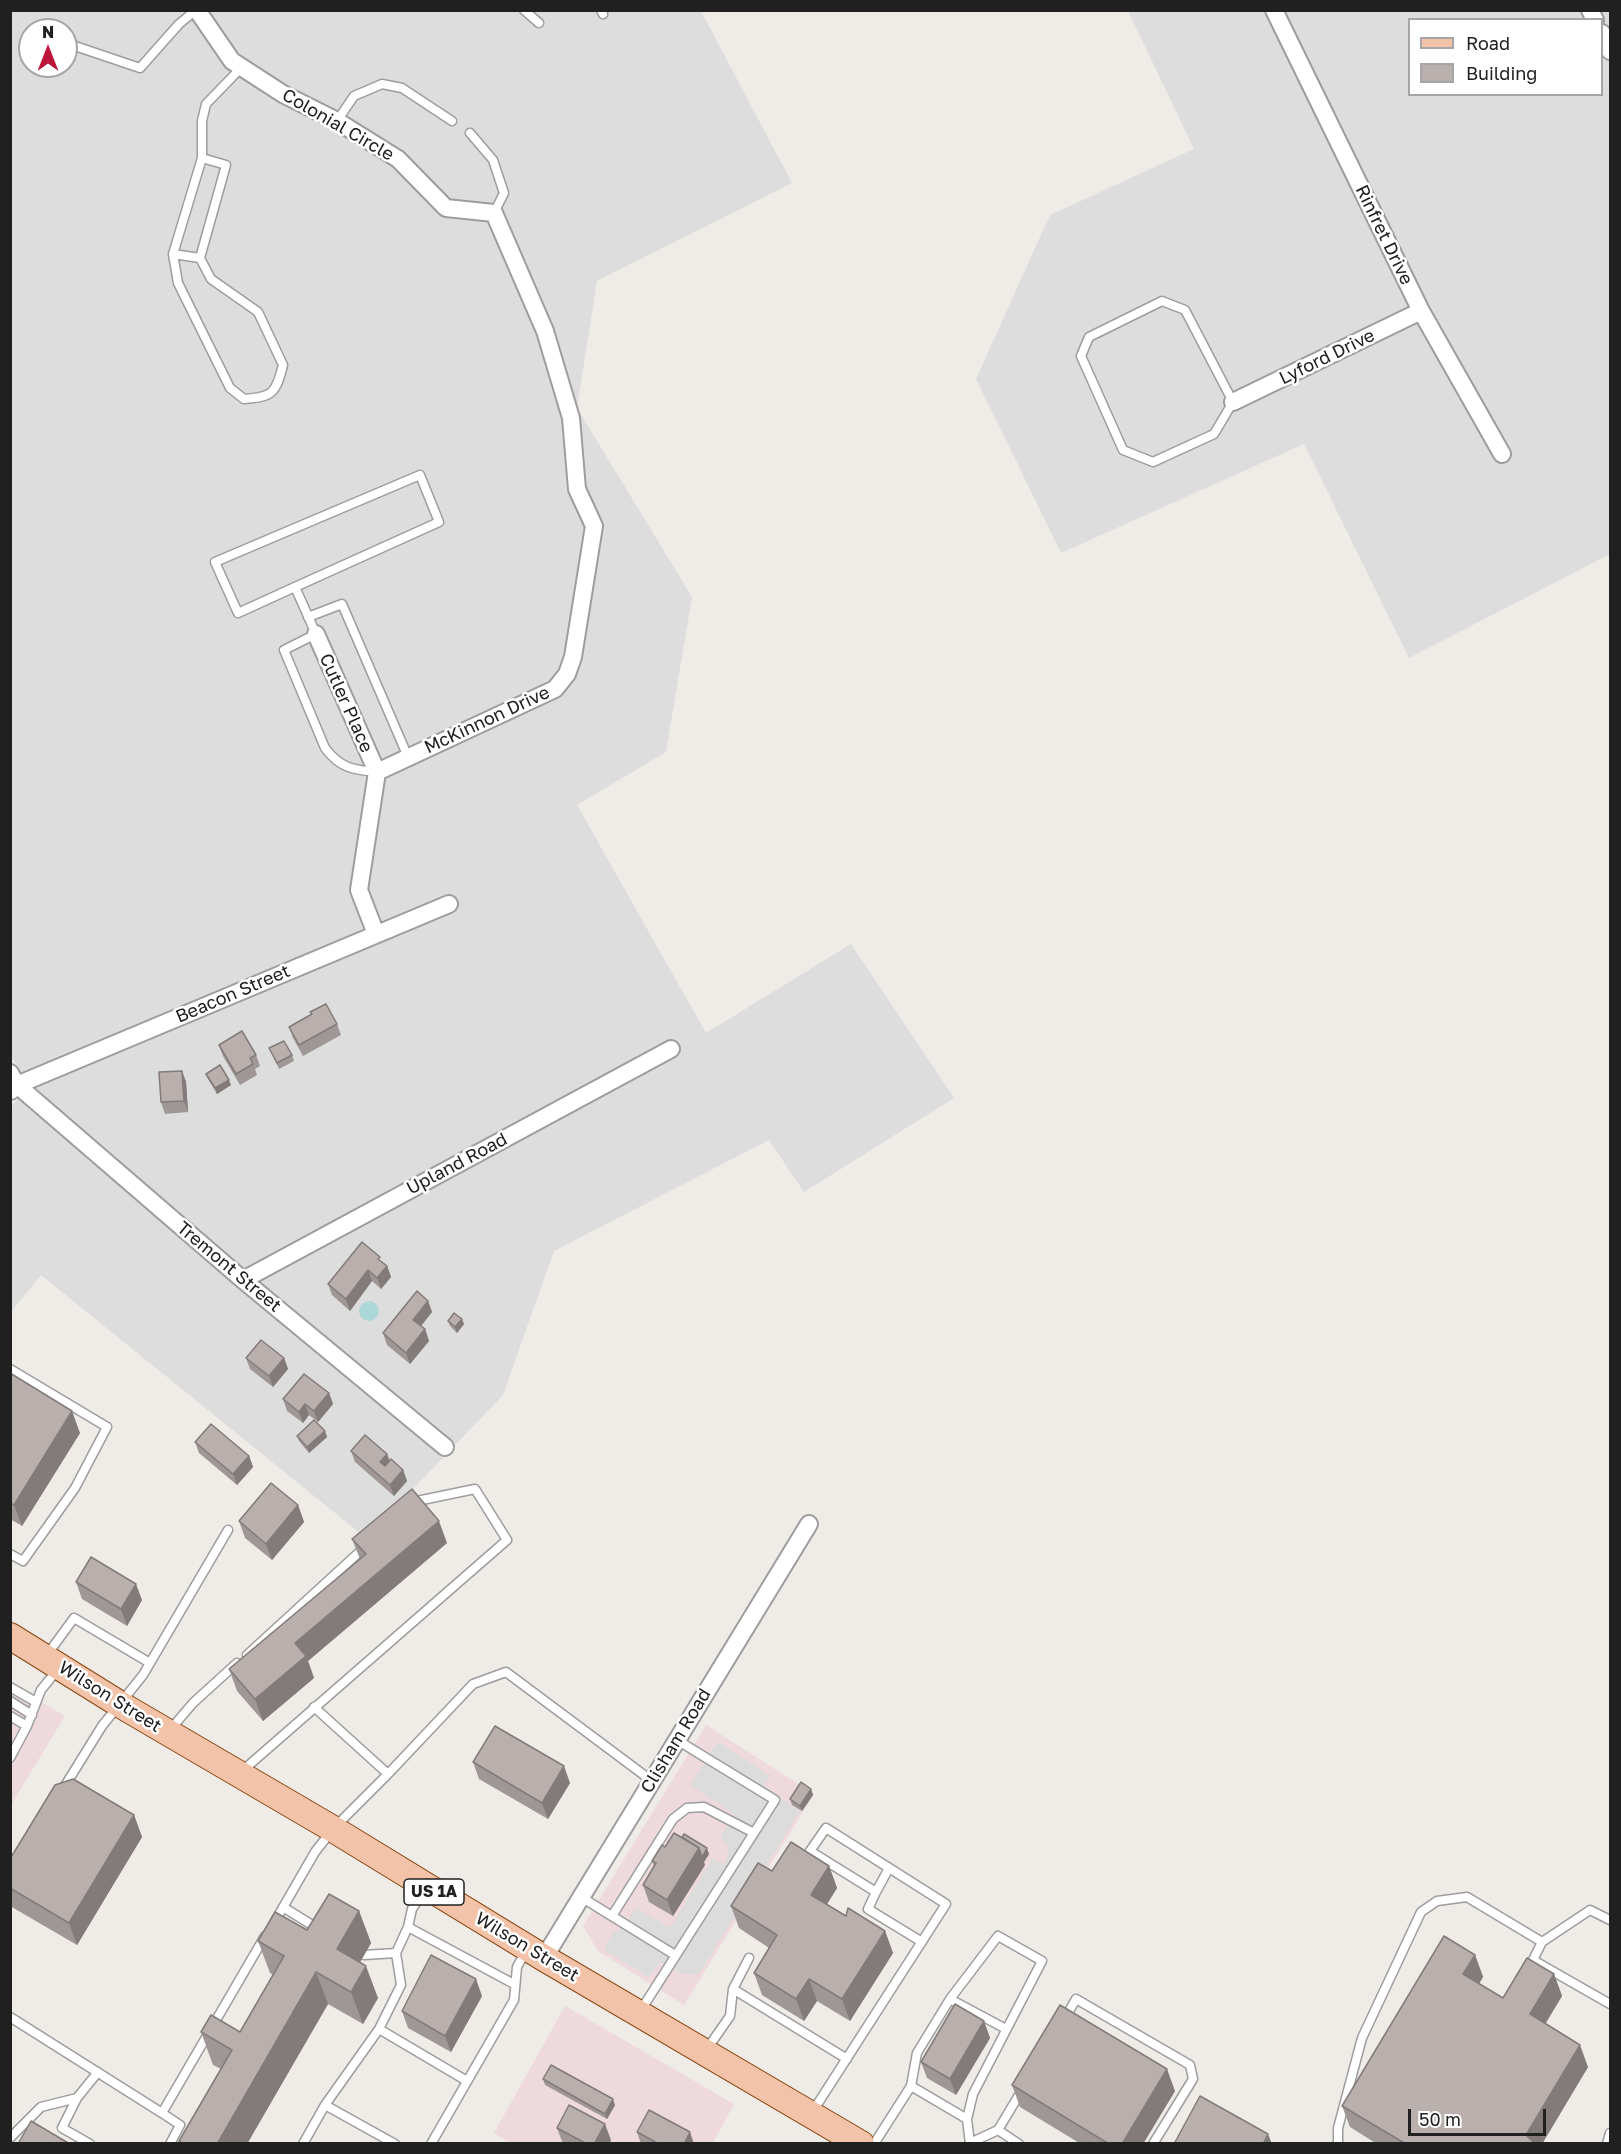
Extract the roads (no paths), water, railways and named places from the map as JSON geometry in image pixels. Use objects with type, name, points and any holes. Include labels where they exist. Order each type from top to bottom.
[{"type":"main road","name":"Wilson Street","points":[[10,1636],[121,1705],[333,1829],[536,1953],[861,2144]]},
{"type":"street","name":"Colonial Circle","points":[[196,10],[232,61],[283,94],[337,121],[398,159],[446,208],[494,213]]},
{"type":"street","name":"Rinfret Drive","points":[[1274,10],[1421,311],[1502,454]]},
{"type":"street","points":[[1603,35],[1611,51]]},
{"type":"street","name":"McKinnon Drive","points":[[376,772],[555,689],[567,674],[573,657],[594,526],[577,489],[571,417],[545,331],[494,213]]},
{"type":"street","name":"Lyford Drive","points":[[1233,402],[1421,311]]},
{"type":"street","name":"Cutler Place","points":[[316,634],[376,772]]},
{"type":"street","points":[[376,772],[359,890],[376,934]]},
{"type":"street","name":"Beacon Street","points":[[12,1083],[449,904]]},
{"type":"street","name":"Upland Road","points":[[243,1280],[671,1048]]},
{"type":"street","name":"Tremont Street","points":[[12,1083],[243,1280],[445,1447]]},
{"type":"street","name":"Clisham Road","points":[[536,1953],[581,1897],[809,1524]]},
{"type":"lane","points":[[78,47],[140,68],[179,24],[196,10]]},
{"type":"lane","points":[[524,10],[539,23]]},
{"type":"lane","points":[[202,158],[226,165],[200,258],[210,279],[258,312],[283,365],[278,385],[264,398],[244,399],[230,388],[178,283],[173,254],[202,158],[202,122],[206,104],[242,67]]},
{"type":"lane","points":[[337,121],[354,96],[382,84],[402,88],[452,121]]},
{"type":"lane","points":[[471,134],[493,160],[504,193],[494,213]]},
{"type":"lane","points":[[173,254],[200,258]]},
{"type":"lane","points":[[1162,301],[1185,310],[1233,402],[1214,434],[1153,462],[1123,450],[1081,356],[1089,337],[1162,301]]},
{"type":"lane","points":[[420,476],[439,522],[295,586],[238,613],[215,562],[420,476]]},
{"type":"lane","points":[[295,586],[316,634],[284,650],[325,748],[334,760],[355,770],[376,772]]},
{"type":"lane","points":[[308,617],[342,604],[408,757]]},
{"type":"lane","points":[[10,1369],[107,1427],[75,1488],[23,1562],[10,1554]]},
{"type":"lane","points":[[238,1774],[507,1540],[475,1489],[417,1501],[408,1509]]},
{"type":"lane","points":[[60,1795],[102,1726],[121,1705],[150,1663],[228,1530]]},
{"type":"lane","points":[[168,1733],[193,1704],[374,1540]]},
{"type":"lane","points":[[10,1758],[27,1726],[74,1618],[150,1663]]},
{"type":"lane","points":[[162,2113],[315,1852],[333,1829],[473,1684],[506,1672],[652,1781]]},
{"type":"lane","points":[[10,1687],[36,1702]]},
{"type":"lane","points":[[10,1701],[32,1715]]},
{"type":"lane","points":[[314,1707],[388,1774]]},
{"type":"lane","points":[[10,1716],[27,1726]]},
{"type":"lane","points":[[639,2013],[775,1800],[677,1740]]},
{"type":"lane","points":[[612,1916],[673,1819],[687,1808],[704,1807],[754,1833]]},
{"type":"lane","points":[[811,2114],[946,1904],[826,1828],[810,1851],[876,1892]]},
{"type":"lane","points":[[889,1868],[868,1909],[922,1942]]},
{"type":"lane","points":[[303,2144],[325,2105],[379,2029],[401,1985],[396,1953],[408,1926],[412,1909],[426,1887]]},
{"type":"lane","points":[[581,1897],[675,1955]]},
{"type":"lane","points":[[1338,2144],[1338,2128],[1362,2038],[1421,1912],[1437,1901],[1467,1897],[1542,1942]]},
{"type":"lane","points":[[283,1907],[333,1938]]},
{"type":"lane","points":[[1611,1920],[1590,1910],[1542,1942],[1533,1960],[1611,2004]]},
{"type":"lane","points":[[408,1926],[514,1984]]},
{"type":"lane","points":[[874,2144],[911,2086],[917,2053],[950,1999],[998,1936],[1042,1962],[973,2094],[967,2119],[970,2143],[998,2130],[1028,2080]]},
{"type":"lane","points":[[364,1955],[396,1953]]},
{"type":"lane","points":[[431,2144],[514,2000],[517,1967],[536,1953]]},
{"type":"lane","points":[[705,2052],[730,2016],[733,1989],[749,1958]]},
{"type":"lane","points":[[733,1989],[847,2059]]},
{"type":"lane","points":[[950,1999],[1005,2029]]},
{"type":"lane","points":[[1058,2029],[1076,1999],[1190,2065],[1192,2079],[1153,2144]]},
{"type":"lane","points":[[10,2017],[180,2125],[170,2144]]},
{"type":"lane","points":[[379,2029],[467,2081]]},
{"type":"lane","points":[[90,2144],[62,2128],[77,2098],[98,2072]]},
{"type":"lane","points":[[911,2086],[967,2119]]},
{"type":"lane","points":[[10,2138],[41,2107],[77,2098]]},
{"type":"lane","points":[[325,2105],[394,2144]]},
{"type":"lane","points":[[998,2130],[1019,2144]]},
{"type":"lane","points":[[1607,2144],[1611,2133]]},
{"type":"water","points":[[369,1301],[376,1304],[379,1311],[376,1318],[369,1321],[362,1318],[359,1311],[362,1304]]}]
